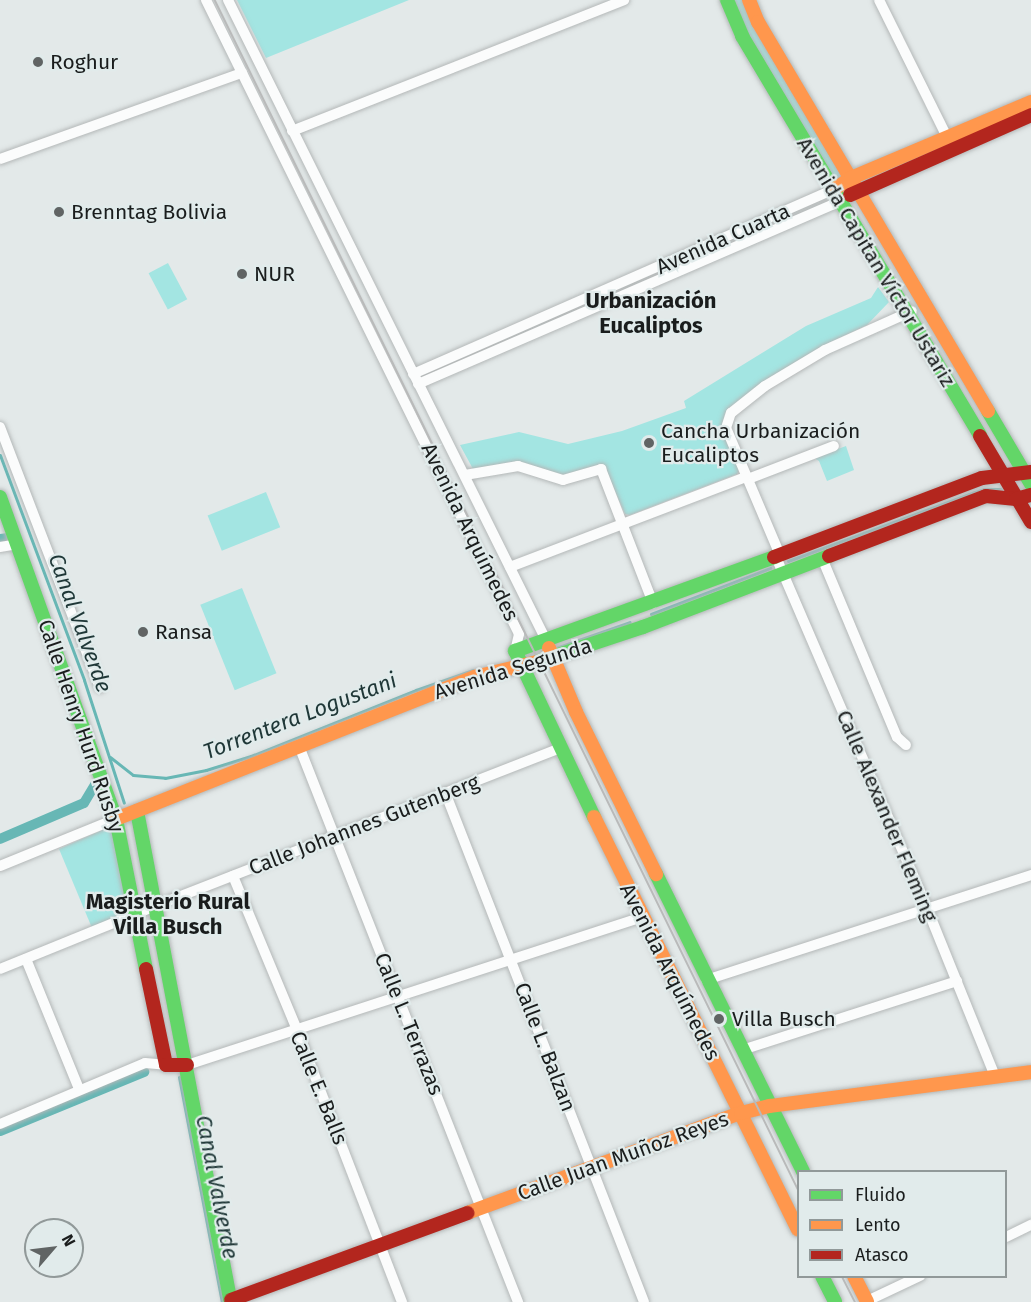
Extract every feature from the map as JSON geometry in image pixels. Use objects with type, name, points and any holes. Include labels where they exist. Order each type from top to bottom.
[{"type":"main road","name":"Avenida Capitan Víctor Ustariz","points":[[727,0],[742,36],[1030,519]]},
{"type":"main road","name":"Avenida Capitan Víctor Ustariz","points":[[749,0],[758,22],[1007,445],[1029,476]]},
{"type":"main road","name":"Avenida Cuarta","points":[[836,196],[854,184],[947,137],[1031,102]]},
{"type":"main road","name":"Avenida Cuarta","points":[[854,184],[1031,115]]},
{"type":"main road","points":[[990,453],[1001,457],[1005,455],[1007,445]]},
{"type":"main road","name":"Avenida Segunda","points":[[515,651],[547,642],[653,603],[982,478],[1003,475],[1029,476]]},
{"type":"main road","name":"Avenida Segunda","points":[[116,819],[475,677],[552,658],[643,627],[986,496],[1016,499],[1031,495]]},
{"type":"main road","name":"Calle Henry Hurd Rusby","points":[[0,497],[116,819],[166,1065]]},
{"type":"main road","name":"Avenida Arquímedes","points":[[547,642],[552,658],[706,980],[801,1170]]},
{"type":"main road","name":"Avenida Arquímedes","points":[[515,651],[642,917],[797,1227]]},
{"type":"main road","name":"Calle Henry Hurd Rusby","points":[[137,811],[231,1301]]},
{"type":"main road","points":[[166,1065],[187,1065]]},
{"type":"main road","name":"Calle Juan Muñoz Reyes","points":[[231,1301],[741,1113],[770,1106],[995,1076],[1029,1076]]},
{"type":"main road","points":[[823,1278],[835,1302]]},
{"type":"main road","points":[[855,1278],[867,1302]]},
{"type":"street","name":"Avenida Arquímedes","points":[[206,0],[519,634],[515,651]]},
{"type":"street","name":"Avenida Arquímedes","points":[[228,0],[547,642]]},
{"type":"street","points":[[292,131],[624,0]]},
{"type":"street","points":[[879,0],[947,137]]},
{"type":"street","points":[[0,159],[242,73]]},
{"type":"street","name":"Avenida Cuarta","points":[[415,379],[681,257],[836,196]]},
{"type":"street","name":"Avenida Cuarta","points":[[415,379],[686,268],[836,196]]},
{"type":"street","points":[[681,257],[686,268]]},
{"type":"street","points":[[907,313],[924,304]]},
{"type":"street","name":"Calle Alexander Fleming","points":[[907,313],[825,350],[765,386],[737,407],[728,420],[726,428],[783,573],[927,908],[995,1076]]},
{"type":"street","name":"Calle Henry Hurd Rusby","points":[[0,427],[100,687]]},
{"type":"street","points":[[510,567],[834,446]]},
{"type":"street","points":[[465,475],[518,466],[563,480],[601,469],[653,603]]},
{"type":"street","points":[[0,547],[18,544]]},
{"type":"street","points":[[822,558],[897,737],[906,745]]},
{"type":"street","name":"Calle L. Terrazas","points":[[299,746],[336,835],[518,1302]]},
{"type":"street","name":"Calle Johannes Gutenberg","points":[[0,969],[155,906],[561,748]]},
{"type":"street","name":"Calle L. Balzan","points":[[445,792],[644,1302]]},
{"type":"street","name":"Avenida Segunda","points":[[0,866],[116,819]]},
{"type":"street","points":[[706,980],[1031,875]]},
{"type":"street","name":"Calle E. Balls","points":[[233,876],[297,1030],[402,1302]]},
{"type":"street","points":[[187,1065],[399,998],[642,917]]},
{"type":"street","points":[[26,959],[79,1089]]},
{"type":"street","points":[[742,1050],[957,981]]},
{"type":"street","points":[[0,1124],[145,1063],[166,1065]]},
{"type":"street","points":[[1007,1236],[1031,1225]]},
{"type":"street","points":[[867,1302],[916,1278]]},
{"type":"shaded area","points":[[237,0],[409,0],[266,58]]},
{"type":"shaded area","points":[[733,0],[743,0],[843,176],[836,183],[748,36]]},
{"type":"shaded area","points":[[168,263],[187,299],[168,310],[149,273]]},
{"type":"shaded area","points":[[878,287],[889,302],[867,325],[829,343],[730,407],[725,413],[722,429],[739,470],[737,474],[630,515],[625,514],[603,464],[563,476],[512,462],[473,469],[460,445],[519,432],[568,444],[622,431],[686,408],[684,401],[806,326],[871,298]]},
{"type":"shaded area","points":[[846,446],[854,470],[827,481],[819,461],[814,458]]},
{"type":"shaded area","points":[[266,492],[280,527],[222,551],[208,516]]},
{"type":"shaded area","points":[[242,588],[276,673],[235,690],[200,605]]},
{"type":"shaded area","points":[[107,828],[113,828],[130,906],[126,914],[92,928],[59,849]]},
{"type":"waterway","name":"Canal Valverde","points":[[0,455],[84,680],[124,803]]},
{"type":"waterway","name":"Torrentera Logustani","points":[[788,561],[975,492],[984,489],[1001,489]]},
{"type":"waterway","points":[[0,539],[8,538]]},
{"type":"waterway","name":"Torrentera Logustani","points":[[651,614],[770,568]]},
{"type":"waterway","name":"Torrentera Logustani","points":[[556,648],[630,622]]},
{"type":"waterway","name":"Torrentera Logustani","points":[[110,757],[133,775],[165,778],[206,770],[251,756],[416,690],[473,670]]},
{"type":"waterway","points":[[0,839],[84,803],[96,783]]},
{"type":"waterway","points":[[0,1131],[144,1072]]},
{"type":"waterway","name":"Canal Valverde","points":[[179,1077],[222,1302]]},
{"type":"tram line","points":[[215,0],[797,1187]]},
{"type":"tram line","points":[[843,1278],[855,1302]]},
{"type":"traffic: fast","points":[[727,0],[742,36],[980,436]]},
{"type":"traffic: fast","points":[[988,411],[1031,484]]},
{"type":"traffic: fast","points":[[0,497],[116,819],[146,969]]},
{"type":"traffic: fast","points":[[537,662],[643,627],[829,556]]},
{"type":"traffic: fast","points":[[594,817],[515,651],[774,557]]},
{"type":"traffic: fast","points":[[137,811],[231,1302]]},
{"type":"traffic: fast","points":[[656,874],[802,1170]]},
{"type":"traffic: fast","points":[[823,1278],[835,1302]]},
{"type":"traffic: slow","points":[[749,0],[758,22],[988,411]]},
{"type":"traffic: slow","points":[[833,190],[851,178],[1031,102]]},
{"type":"traffic: slow","points":[[549,648],[576,712],[656,874]]},
{"type":"traffic: slow","points":[[116,819],[475,677],[537,662]]},
{"type":"traffic: slow","points":[[594,817],[797,1227]]},
{"type":"traffic: slow","points":[[467,1213],[741,1113],[770,1106],[1031,1072]]},
{"type":"traffic: slow","points":[[855,1278],[867,1302]]},
{"type":"traffic: jam","points":[[850,195],[1031,115]]},
{"type":"traffic: jam","points":[[980,436],[1031,522]]},
{"type":"traffic: jam","points":[[774,557],[982,478],[1031,472]]},
{"type":"traffic: jam","points":[[829,556],[986,496],[1016,499],[1031,495]]},
{"type":"traffic: jam","points":[[146,969],[166,1065],[187,1065]]},
{"type":"traffic: jam","points":[[231,1300],[467,1213]]},
{"type":"place","name":"Roghur","points":[[38,62]]},
{"type":"place","name":"Brenntag Bolivia","points":[[59,212]]},
{"type":"place","name":"NUR","points":[[242,274]]},
{"type":"place","name":"Cancha Urbanización Eucaliptos","points":[[649,443]]},
{"type":"place","name":"Ransa","points":[[143,632]]},
{"type":"place","name":"Villa Busch","points":[[719,1019]]},
{"type":"district","name":"Urbanización Eucaliptos","points":[[651,312]]},
{"type":"district","name":"Magisterio Rural Villa Busch","points":[[168,914]]}]
